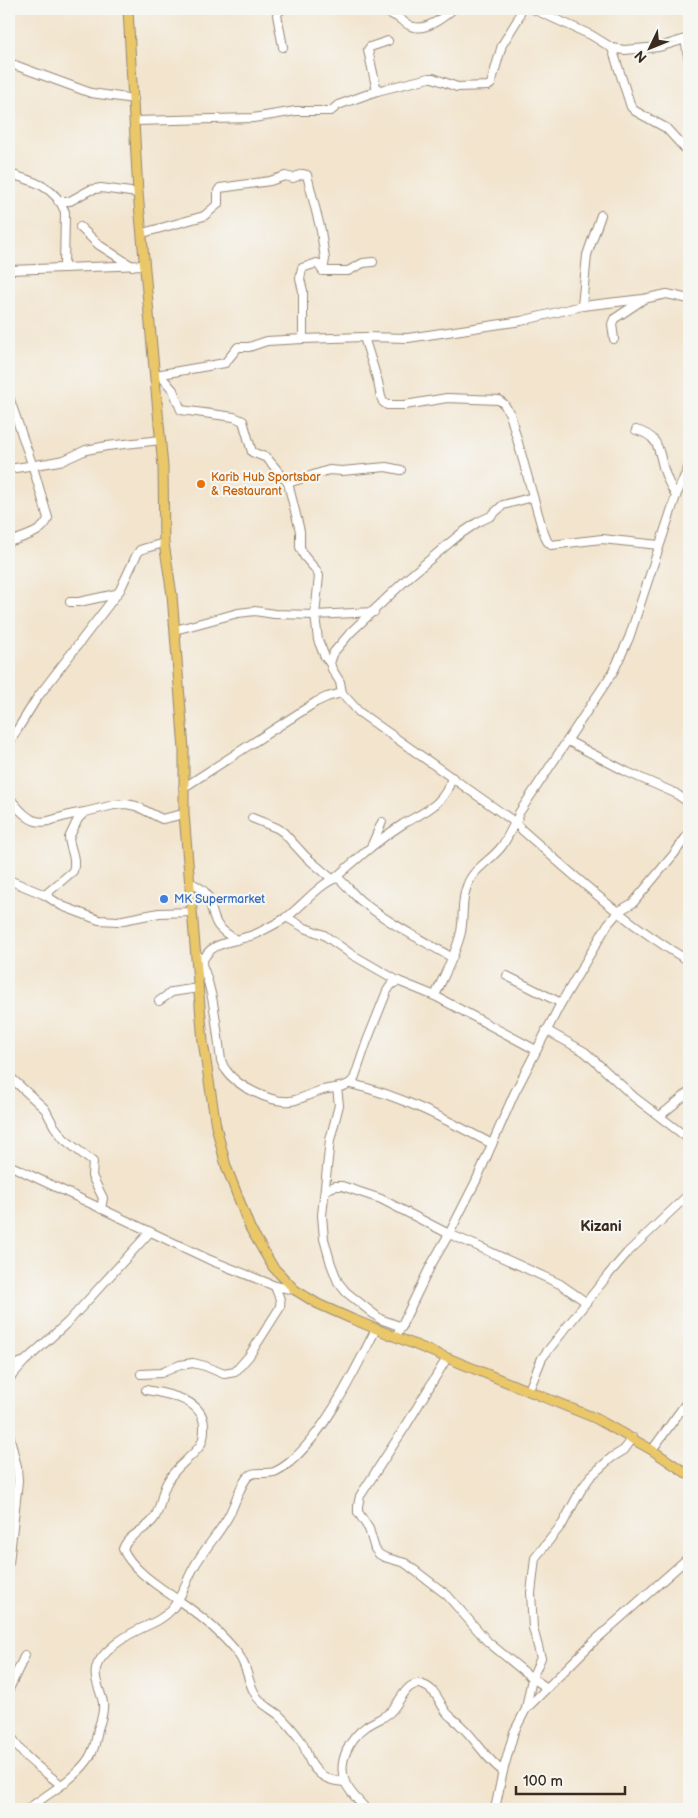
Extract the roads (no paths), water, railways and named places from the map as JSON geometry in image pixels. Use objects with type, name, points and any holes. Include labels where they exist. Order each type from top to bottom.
[{"type":"main road","points":[[128,9],[138,193],[143,233],[144,265],[158,375],[164,543],[172,595],[184,750],[184,814],[198,988],[203,1042],[216,1126],[226,1166],[250,1228],[273,1267],[295,1290],[318,1304],[396,1338],[588,1414],[633,1438],[689,1475]]},
{"type":"street","points":[[283,9],[277,15],[283,47]]},
{"type":"street","points":[[378,9],[413,27],[426,27],[453,9]]},
{"type":"street","points":[[135,121],[253,118],[296,111],[331,111],[338,105],[377,91],[429,78],[434,78],[457,87],[488,86],[491,84],[502,45],[518,19],[521,9]]},
{"type":"street","points":[[533,9],[591,35],[612,48],[624,50],[659,47],[687,39],[689,61]]},
{"type":"street","points":[[377,91],[368,50],[370,47],[388,41]]},
{"type":"street","points":[[612,48],[631,107],[666,128],[689,153]]},
{"type":"street","points":[[9,63],[90,92],[134,99]]},
{"type":"street","points":[[9,174],[42,185],[54,193],[62,204],[64,212],[64,268]]},
{"type":"street","points":[[143,233],[204,216],[218,204],[218,191],[220,188],[270,181],[285,176],[293,178],[302,174],[307,175],[322,240],[325,259],[323,271]]},
{"type":"street","points":[[58,201],[70,201],[90,190],[101,188],[138,193]]},
{"type":"street","points":[[582,306],[587,255],[601,215]]},
{"type":"street","points":[[80,227],[99,245],[132,266]]},
{"type":"street","points":[[303,339],[300,279],[302,268],[316,263],[323,271],[348,272],[363,263],[373,262]]},
{"type":"street","points":[[9,270],[144,265]]},
{"type":"street","points":[[158,375],[225,363],[238,347],[249,347],[267,341],[364,337],[408,338],[520,321],[582,306],[643,300],[667,294],[689,298]]},
{"type":"street","points":[[614,339],[612,324],[614,319],[643,300]]},
{"type":"street","points":[[364,337],[381,397],[383,402],[388,405],[405,405],[447,398],[499,400],[504,404],[510,414],[542,528],[547,541],[551,544],[602,539],[659,545]]},
{"type":"street","points":[[158,375],[173,390],[180,410],[234,417],[243,421],[252,452],[267,458],[288,483],[300,531],[300,547],[304,556],[319,576],[315,615],[318,640],[325,657],[340,682],[342,693],[359,712],[516,823],[619,911],[656,940],[689,961]]},
{"type":"street","points":[[9,398],[34,466],[48,518],[47,523],[42,528],[9,542]]},
{"type":"street","points":[[636,430],[647,433],[654,439],[666,477],[676,496]]},
{"type":"street","points":[[9,469],[64,460],[86,450],[100,447],[161,440]]},
{"type":"street","points":[[435,996],[457,947],[462,930],[466,887],[476,871],[503,845],[516,823],[519,813],[613,672],[629,638],[676,496],[689,466]]},
{"type":"street","points":[[288,483],[329,470],[342,471],[386,467],[401,470]]},
{"type":"street","points":[[330,663],[334,652],[351,632],[374,612],[408,577],[459,535],[478,522],[492,516],[503,505],[533,497]]},
{"type":"street","points":[[9,743],[37,698],[116,594],[126,579],[140,550],[164,543]]},
{"type":"street","points":[[70,602],[79,602],[116,594]]},
{"type":"street","points":[[174,630],[238,613],[255,611],[274,614],[315,615],[374,612]]},
{"type":"street","points":[[183,788],[316,702],[342,693]]},
{"type":"street","points":[[568,741],[627,772],[675,793],[689,803]]},
{"type":"street","points":[[202,963],[204,955],[214,946],[254,935],[286,918],[371,847],[441,799],[449,789],[452,777]]},
{"type":"street","points":[[9,797],[25,816],[38,822],[54,821],[76,813],[126,804],[136,806],[162,819],[184,814]]},
{"type":"street","points":[[45,896],[73,871],[75,866],[74,857],[68,838],[78,819],[85,812]]},
{"type":"street","points":[[252,818],[284,832],[305,856],[334,878],[338,878],[346,883],[358,898],[408,934],[451,957]]},
{"type":"street","points":[[371,847],[382,822]]},
{"type":"street","points":[[396,1338],[431,1265],[476,1181],[536,1050],[561,1003],[608,924],[619,911],[633,903],[689,833]]},
{"type":"street","points":[[9,880],[62,906],[99,920],[118,921],[159,913],[192,912]]},
{"type":"street","points":[[190,882],[202,888],[207,894],[218,925],[236,940]]},
{"type":"street","points":[[286,918],[324,935],[351,954],[388,975],[395,983],[435,996],[536,1050]]},
{"type":"street","points":[[195,950],[202,963],[209,984],[221,1060],[225,1070],[237,1082],[249,1090],[287,1102],[350,1084],[430,1112],[492,1144]]},
{"type":"street","points":[[507,976],[561,1003]]},
{"type":"street","points":[[350,1084],[354,1079],[366,1041],[395,983]]},
{"type":"street","points":[[159,1001],[172,992],[198,988]]},
{"type":"street","points":[[546,1030],[585,1052],[634,1097],[689,1139]]},
{"type":"street","points":[[9,1076],[45,1109],[54,1126],[64,1138],[93,1162],[92,1176],[103,1198],[101,1209]]},
{"type":"street","points":[[337,1088],[339,1104],[330,1140],[322,1215],[324,1239],[338,1282],[346,1292],[380,1319],[402,1327]]},
{"type":"street","points":[[660,1116],[689,1092]]},
{"type":"street","points":[[9,1165],[210,1260],[275,1286],[295,1290]]},
{"type":"street","points":[[325,1190],[335,1186],[342,1186],[389,1203],[449,1234],[560,1284],[586,1302]]},
{"type":"street","points":[[529,1390],[542,1358],[586,1302],[627,1253],[689,1194]]},
{"type":"street","points":[[9,1379],[25,1361],[68,1322],[150,1232]]},
{"type":"street","points":[[141,1374],[161,1373],[180,1365],[193,1363],[224,1374],[235,1372],[241,1367],[280,1309],[280,1299],[275,1286]]},
{"type":"street","points":[[28,1809],[61,1785],[88,1761],[102,1717],[103,1704],[95,1671],[105,1654],[122,1639],[166,1616],[178,1600],[193,1567],[228,1517],[246,1478],[258,1472],[272,1472],[280,1469],[290,1462],[309,1441],[348,1383],[376,1329]]},
{"type":"street","points":[[447,1358],[360,1496],[358,1512],[369,1529],[375,1549],[379,1554],[405,1563],[447,1595],[488,1642],[546,1687]]},
{"type":"street","points":[[9,1367],[25,1361]]},
{"type":"street","points":[[146,1390],[166,1393],[188,1402],[201,1411],[204,1418],[203,1439],[200,1446],[173,1473],[167,1482],[155,1519],[145,1529],[125,1543],[123,1548],[125,1553],[143,1573],[212,1625],[238,1653],[244,1663],[254,1694],[280,1716],[301,1740],[312,1766],[332,1781],[345,1782]]},
{"type":"street","points":[[652,1450],[689,1399]]},
{"type":"street","points":[[9,1434],[17,1467],[18,1481],[9,1563]]},
{"type":"street","points":[[526,1709],[532,1678],[541,1658],[533,1628],[531,1592],[535,1558],[563,1523],[581,1490],[590,1478],[611,1458],[624,1450],[633,1438]]},
{"type":"street","points":[[495,1809],[514,1732],[526,1709],[590,1644],[689,1557]]},
{"type":"street","points":[[9,1689],[25,1655]]},
{"type":"street","points":[[366,1809],[345,1782],[342,1768],[343,1759],[353,1739],[369,1725],[392,1711],[407,1690],[413,1685],[421,1684],[429,1687],[436,1694],[451,1718],[462,1726],[489,1760],[503,1771]]},
{"type":"street","points":[[9,1728],[11,1738],[18,1749],[61,1785]]},
{"type":"place","name":"Karib Hub Sportsbar & Restaurant","points":[[201,484]]},
{"type":"place","name":"MK Supermarket","points":[[164,899]]},
{"type":"district","name":"Kizani","points":[[601,1226]]}]
